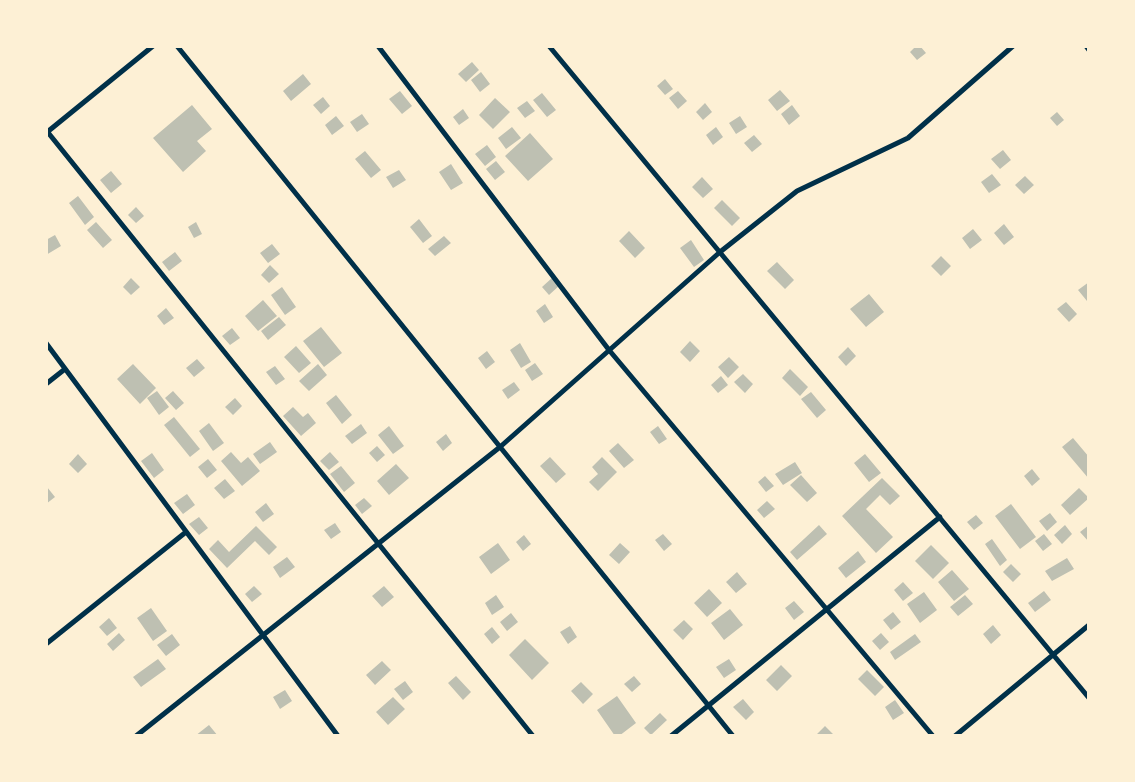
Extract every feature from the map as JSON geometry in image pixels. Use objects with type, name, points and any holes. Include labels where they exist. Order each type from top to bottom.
[{"type":"street","points":[[153,46],[47,132],[533,736]]},
{"type":"street","points":[[177,46],[733,736]]},
{"type":"street","points":[[378,46],[609,350],[934,736]]},
{"type":"street","points":[[549,46],[1089,698]]},
{"type":"street","points":[[136,736],[500,447],[720,252],[797,191],[908,138],[1013,46]]},
{"type":"street","points":[[1086,46],[1089,50]]},
{"type":"street","points":[[46,343],[338,736]]},
{"type":"street","points":[[46,384],[66,369]]},
{"type":"street","points":[[670,736],[940,517]]},
{"type":"street","points":[[46,644],[186,532]]},
{"type":"street","points":[[955,736],[1089,625]]},
{"type":"building","points":[[916,46],[920,46],[926,53],[917,60],[910,52]]},
{"type":"building","points":[[472,62],[479,70],[466,82],[458,74]]},
{"type":"building","points":[[481,72],[490,84],[480,92],[471,80]]},
{"type":"building","points":[[303,74],[311,84],[291,101],[283,91]]},
{"type":"building","points":[[665,79],[673,89],[665,95],[657,86]]},
{"type":"building","points":[[780,90],[790,101],[777,111],[768,100]]},
{"type":"building","points":[[400,91],[412,106],[402,114],[389,99]]},
{"type":"building","points":[[678,91],[687,101],[678,109],[669,98]]},
{"type":"building","points":[[542,93],[556,110],[547,117],[533,100]]},
{"type":"building","points":[[323,97],[330,106],[321,114],[313,105]]},
{"type":"building","points":[[495,98],[510,112],[493,129],[479,115]]},
{"type":"building","points":[[527,101],[535,111],[525,118],[517,108]]},
{"type":"building","points":[[705,103],[712,112],[703,120],[696,112]]},
{"type":"building","points":[[192,105],[212,129],[197,141],[206,151],[183,172],[153,138]]},
{"type":"building","points":[[792,105],[800,116],[789,125],[781,114]]},
{"type":"building","points":[[463,109],[469,118],[459,125],[453,117]]},
{"type":"building","points":[[1057,112],[1064,120],[1057,126],[1050,118]]},
{"type":"building","points":[[362,114],[369,124],[357,132],[350,122]]},
{"type":"building","points":[[336,116],[344,126],[332,135],[325,125]]},
{"type":"building","points":[[740,116],[747,127],[736,134],[729,123]]},
{"type":"building","points":[[512,127],[521,138],[506,149],[498,138]]},
{"type":"building","points":[[716,127],[723,137],[713,145],[706,135]]},
{"type":"building","points":[[530,133],[553,159],[528,181],[505,156]]},
{"type":"building","points":[[754,135],[762,144],[752,152],[744,143]]},
{"type":"building","points":[[487,145],[496,157],[485,166],[475,154]]},
{"type":"building","points":[[1003,150],[1011,160],[1000,169],[991,159]]},
{"type":"building","points":[[365,151],[381,170],[371,178],[355,159]]},
{"type":"building","points":[[496,161],[505,172],[495,180],[486,169]]},
{"type":"building","points":[[451,164],[463,183],[451,190],[439,172]]},
{"type":"building","points":[[399,170],[406,180],[393,188],[386,177]]},
{"type":"building","points":[[111,171],[122,184],[111,193],[100,180]]},
{"type":"building","points":[[992,174],[1001,185],[989,193],[981,182]]},
{"type":"building","points":[[1025,176],[1034,185],[1024,194],[1015,185]]},
{"type":"building","points":[[702,177],[713,189],[703,198],[692,187]]},
{"type":"building","points":[[78,196],[94,217],[85,225],[69,203]]},
{"type":"building","points":[[722,200],[740,218],[732,226],[714,208]]},
{"type":"building","points":[[136,207],[144,216],[136,223],[128,215]]},
{"type":"building","points":[[419,219],[432,236],[423,243],[410,227]]},
{"type":"building","points":[[96,222],[112,240],[103,248],[87,230]]},
{"type":"building","points":[[196,222],[202,234],[194,238],[188,227]]},
{"type":"building","points":[[1004,224],[1014,237],[1004,245],[994,233]]},
{"type":"building","points":[[973,229],[982,240],[970,249],[962,238]]},
{"type":"building","points":[[629,231],[645,248],[635,258],[619,241]]},
{"type":"building","points":[[55,235],[61,246],[46,255],[46,240]]},
{"type":"building","points":[[444,236],[451,243],[435,256],[428,249]]},
{"type":"building","points":[[691,240],[704,260],[694,267],[680,248]]},
{"type":"building","points":[[272,244],[280,254],[268,263],[260,253]]},
{"type":"building","points":[[175,252],[182,261],[169,271],[162,262]]},
{"type":"building","points":[[941,256],[951,266],[941,276],[931,266]]},
{"type":"building","points":[[777,262],[794,280],[785,289],[767,271]]},
{"type":"building","points":[[270,265],[279,274],[269,283],[261,275]]},
{"type":"building","points":[[553,277],[560,285],[549,295],[542,287]]},
{"type":"building","points":[[131,278],[140,287],[131,295],[123,287]]},
{"type":"building","points":[[1089,282],[1089,299],[1087,301],[1078,290]]},
{"type":"building","points":[[282,287],[296,307],[285,315],[271,295]]},
{"type":"building","points":[[869,294],[884,312],[866,327],[850,309]]},
{"type":"building","points":[[263,300],[277,316],[258,331],[245,316]]},
{"type":"building","points":[[1066,302],[1077,314],[1069,322],[1057,309]]},
{"type":"building","points":[[545,304],[553,317],[544,323],[536,311]]},
{"type":"building","points":[[166,308],[174,318],[164,325],[157,316]]},
{"type":"building","points":[[279,317],[286,325],[268,340],[261,331]]},
{"type":"building","points":[[321,327],[342,353],[324,367],[303,341]]},
{"type":"building","points":[[232,328],[240,338],[230,345],[222,336]]},
{"type":"building","points":[[690,341],[700,351],[690,362],[680,352]]},
{"type":"building","points":[[520,343],[531,362],[521,368],[510,350]]},
{"type":"building","points":[[296,346],[311,363],[299,373],[284,357]]},
{"type":"building","points":[[848,347],[856,356],[846,366],[838,357]]},
{"type":"building","points":[[487,351],[495,362],[486,369],[478,358]]},
{"type":"building","points":[[729,357],[739,367],[728,378],[718,367]]},
{"type":"building","points":[[197,359],[205,368],[194,377],[186,368]]},
{"type":"building","points":[[535,363],[543,374],[532,381],[525,370]]},
{"type":"building","points":[[133,364],[156,388],[140,404],[117,379]]},
{"type":"building","points":[[318,364],[327,375],[309,391],[299,381]]},
{"type":"building","points":[[275,366],[285,379],[276,385],[266,372]]},
{"type":"building","points":[[790,369],[808,387],[800,396],[782,378]]},
{"type":"building","points":[[743,374],[753,384],[745,393],[734,382]]},
{"type":"building","points":[[721,376],[728,385],[718,393],[711,385]]},
{"type":"building","points":[[514,382],[520,390],[508,399],[502,390]]},
{"type":"building","points":[[157,391],[169,407],[159,415],[147,398]]},
{"type":"building","points":[[173,391],[184,403],[176,410],[165,398]]},
{"type":"building","points":[[811,392],[826,410],[817,418],[801,399]]},
{"type":"building","points":[[336,395],[352,415],[342,424],[326,403]]},
{"type":"building","points":[[235,398],[242,406],[233,415],[225,407]]},
{"type":"building","points":[[293,407],[303,417],[308,413],[316,423],[301,436],[283,416]]},
{"type":"building","points":[[174,417],[200,449],[190,457],[164,425]]},
{"type":"building","points":[[209,423],[224,443],[213,451],[199,431]]},
{"type":"building","points":[[361,424],[367,433],[352,444],[345,436]]},
{"type":"building","points":[[389,426],[404,446],[393,454],[378,435]]},
{"type":"building","points":[[658,426],[667,439],[659,444],[650,432]]},
{"type":"building","points":[[446,434],[452,443],[443,451],[436,442]]},
{"type":"building","points":[[1073,438],[1089,457],[1089,479],[1062,447]]},
{"type":"building","points":[[270,442],[277,452],[260,464],[253,454]]},
{"type":"building","points":[[618,443],[634,460],[624,468],[609,451]]},
{"type":"building","points":[[377,446],[385,455],[377,462],[369,453]]},
{"type":"building","points":[[231,452],[241,463],[248,457],[260,471],[242,486],[221,461]]},
{"type":"building","points":[[330,452],[339,462],[329,470],[320,461]]},
{"type":"building","points":[[152,453],[164,470],[154,478],[141,461]]},
{"type":"building","points":[[78,454],[87,464],[78,473],[69,464]]},
{"type":"building","points":[[865,454],[881,473],[869,482],[854,463]]},
{"type":"building","points":[[550,457],[566,474],[556,483],[540,466]]},
{"type":"building","points":[[602,457],[617,472],[598,491],[589,482],[598,474],[592,467]]},
{"type":"building","points":[[208,459],[217,470],[207,478],[198,467]]},
{"type":"building","points":[[795,462],[802,473],[783,485],[775,474]]},
{"type":"building","points":[[396,464],[409,478],[389,495],[377,481]]},
{"type":"building","points":[[341,466],[355,483],[344,492],[330,474]]},
{"type":"building","points":[[1032,469],[1040,479],[1032,486],[1024,476]]},
{"type":"building","points":[[801,475],[817,493],[807,502],[790,485]]},
{"type":"building","points":[[765,476],[774,486],[766,492],[758,482]]},
{"type":"building","points":[[882,478],[900,496],[890,505],[880,495],[866,509],[893,537],[876,553],[842,516]]},
{"type":"building","points":[[225,479],[235,491],[224,499],[214,488]]},
{"type":"building","points":[[46,488],[55,497],[46,504]]},
{"type":"building","points":[[1079,488],[1089,498],[1070,515],[1061,505]]},
{"type":"building","points":[[187,494],[195,505],[183,514],[174,503]]},
{"type":"building","points":[[364,498],[372,506],[362,514],[355,505]]},
{"type":"building","points":[[767,501],[775,509],[764,518],[757,510]]},
{"type":"building","points":[[266,503],[274,514],[263,522],[255,512]]},
{"type":"building","points":[[1011,504],[1036,537],[1020,549],[995,516]]},
{"type":"building","points":[[1050,513],[1057,522],[1047,531],[1039,521]]},
{"type":"building","points":[[976,515],[983,523],[974,530],[967,522]]},
{"type":"building","points":[[199,517],[208,528],[199,535],[189,524]]},
{"type":"building","points":[[335,523],[341,532],[331,539],[324,530]]},
{"type":"building","points":[[819,525],[827,534],[797,560],[790,552]]},
{"type":"building","points":[[1065,525],[1072,534],[1062,544],[1054,535]]},
{"type":"building","points":[[1089,525],[1089,542],[1080,532]]},
{"type":"building","points":[[256,526],[277,547],[269,555],[255,541],[227,568],[209,549],[218,540],[229,552]]},
{"type":"building","points":[[663,534],[672,544],[664,551],[655,540]]},
{"type":"building","points":[[1044,534],[1052,544],[1043,551],[1035,541]]},
{"type":"building","points":[[524,535],[531,544],[523,551],[516,542]]},
{"type":"building","points":[[992,539],[1007,560],[1000,566],[985,544]]},
{"type":"building","points":[[498,543],[510,560],[491,574],[479,557]]},
{"type":"building","points":[[620,543],[630,552],[619,564],[609,555]]},
{"type":"building","points":[[931,545],[949,563],[933,579],[915,561]]},
{"type":"building","points":[[858,551],[866,562],[846,578],[838,568]]},
{"type":"building","points":[[287,557],[295,567],[280,578],[273,567]]},
{"type":"building","points":[[1067,558],[1074,569],[1052,581],[1045,571]]},
{"type":"building","points":[[1011,564],[1021,574],[1013,582],[1003,572]]},
{"type":"building","points":[[952,570],[969,589],[954,601],[938,582]]},
{"type":"building","points":[[737,572],[747,584],[736,593],[726,582]]},
{"type":"building","points":[[903,582],[913,593],[903,601],[894,590]]},
{"type":"building","points":[[254,586],[262,594],[252,602],[245,594]]},
{"type":"building","points":[[384,586],[394,597],[382,607],[372,596]]},
{"type":"building","points":[[709,589],[722,603],[707,617],[694,603]]},
{"type":"building","points":[[1044,591],[1051,600],[1035,612],[1028,603]]},
{"type":"building","points":[[924,592],[937,610],[920,623],[907,604]]},
{"type":"building","points":[[496,595],[504,607],[492,615],[485,603]]},
{"type":"building","points":[[965,595],[973,604],[958,616],[950,607]]},
{"type":"building","points":[[794,601],[804,612],[794,620],[785,608]]},
{"type":"building","points":[[151,608],[167,631],[153,641],[137,618]]},
{"type":"building","points":[[730,609],[743,625],[724,640],[711,623]]},
{"type":"building","points":[[893,612],[901,622],[891,630],[883,620]]},
{"type":"building","points":[[511,613],[518,622],[507,631],[500,622]]},
{"type":"building","points":[[109,618],[117,628],[107,636],[99,627]]},
{"type":"building","points":[[684,620],[693,629],[683,640],[673,630]]},
{"type":"building","points":[[993,625],[1001,635],[991,644],[983,634]]},
{"type":"building","points":[[570,626],[577,637],[568,644],[560,632]]},
{"type":"building","points":[[492,627],[500,637],[492,644],[484,634]]},
{"type":"building","points":[[119,633],[125,640],[113,651],[107,644]]},
{"type":"building","points":[[881,633],[889,642],[880,650],[872,641]]},
{"type":"building","points":[[172,634],[180,645],[166,656],[157,645]]},
{"type":"building","points":[[915,634],[921,642],[895,660],[890,652]]},
{"type":"building","points":[[525,639],[549,663],[532,680],[509,655]]},
{"type":"building","points":[[158,659],[166,669],[141,687],[133,677]]},
{"type":"building","points":[[729,659],[736,670],[724,678],[716,667]]},
{"type":"building","points":[[382,661],[391,670],[375,685],[366,675]]},
{"type":"building","points":[[781,665],[792,676],[777,691],[766,680]]},
{"type":"building","points":[[867,670],[884,687],[875,696],[858,679]]},
{"type":"building","points":[[456,676],[471,692],[463,700],[448,683]]},
{"type":"building","points":[[634,676],[641,684],[632,692],[624,684]]},
{"type":"building","points":[[405,681],[413,692],[403,700],[394,689]]},
{"type":"building","points":[[581,682],[593,694],[583,704],[571,691]]},
{"type":"building","points":[[285,690],[292,701],[280,709],[273,697]]},
{"type":"building","points":[[617,696],[636,723],[619,736],[615,736],[597,710]]},
{"type":"building","points":[[393,697],[405,709],[388,725],[376,712]]},
{"type":"building","points":[[743,699],[754,712],[746,720],[733,707]]},
{"type":"building","points":[[895,700],[904,713],[893,720],[885,707]]},
{"type":"building","points":[[660,713],[667,720],[651,735],[644,728]]},
{"type":"building","points":[[209,725],[218,736],[195,736]]},
{"type":"building","points":[[825,726],[835,736],[815,736]]}]
